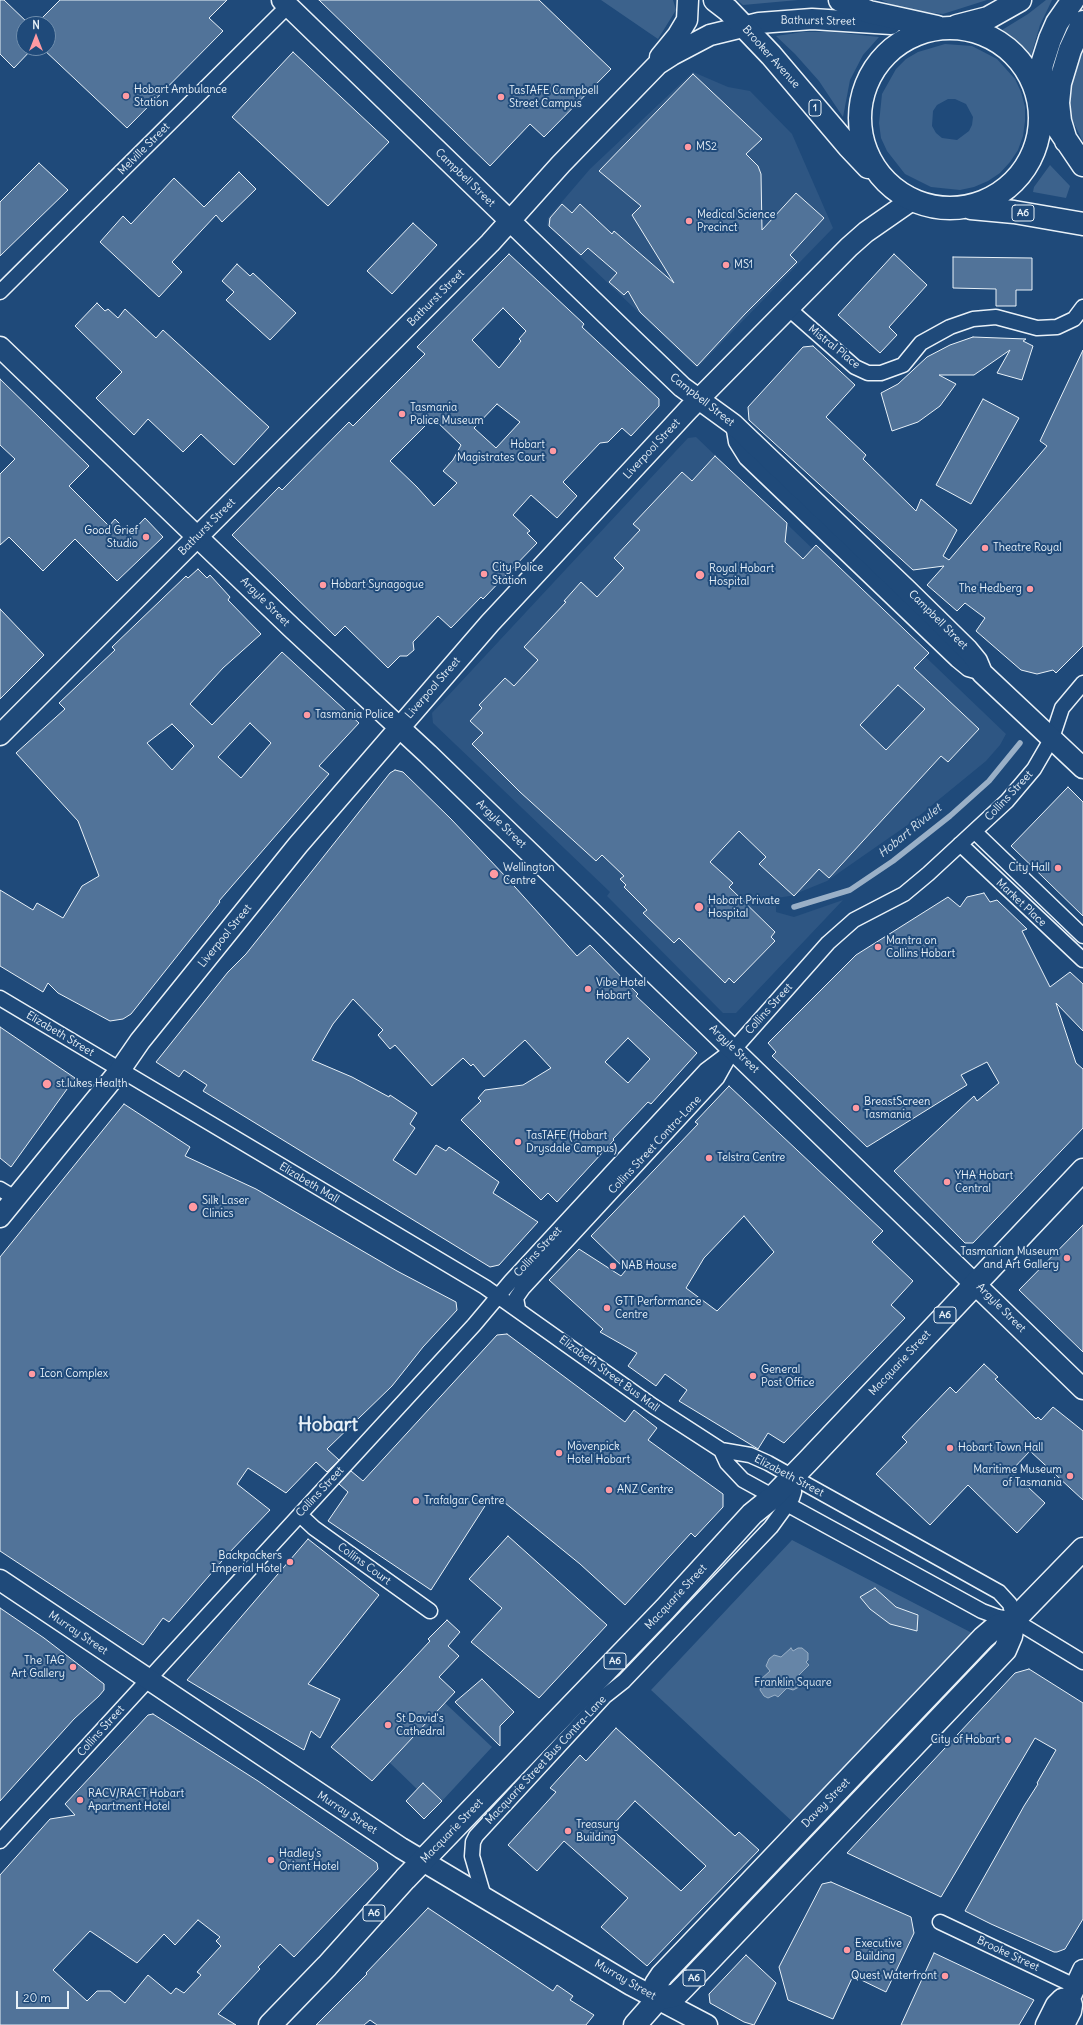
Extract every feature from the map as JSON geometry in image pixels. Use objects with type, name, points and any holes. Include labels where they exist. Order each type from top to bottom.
[{"type":"highway","name":"Brooker Avenue","points":[[715,0],[771,55],[849,147],[890,187]]},
{"type":"highway","name":"1","points":[[840,0],[890,18],[944,28],[961,29],[980,33],[1005,47],[1024,67],[1037,96],[1039,107],[1039,131],[1037,143],[1027,166],[1019,176],[1001,192],[979,204],[963,208],[937,208],[912,200],[890,187],[874,168],[864,147],[859,123],[859,112],[864,88],[875,67],[891,49],[912,36],[944,28],[988,18],[1020,0]]},
{"type":"highway","name":"1","points":[[1037,96],[1042,64],[1050,39],[1058,23],[1073,0]]},
{"type":"highway","points":[[1066,141],[1060,120],[1058,103],[1060,83],[1070,50],[1083,22]]},
{"type":"highway","points":[[1037,96],[1083,165]]},
{"type":"highway","name":"A6","points":[[963,208],[1014,212],[1083,224]]},
{"type":"highway","name":"Macquarie Street","points":[[270,2025],[422,1861],[665,1609],[748,1518],[781,1501],[792,1477],[1083,1170]]},
{"type":"highway","name":"Davey Street","points":[[658,1999],[656,1984],[662,1975],[983,1638],[998,1626],[1014,1620],[1083,1548]]},
{"type":"highway","points":[[635,2025],[658,1999]]},
{"type":"main road","points":[[640,82],[683,27],[688,13],[688,0]]},
{"type":"main road","name":"Campbell Street","points":[[285,3],[671,376],[733,424],[968,650],[977,661],[982,674],[1083,768]]},
{"type":"main road","name":"Bathurst Street","points":[[0,735],[102,634],[197,536],[366,369],[510,222],[561,164],[640,82],[665,59],[710,35],[743,26],[775,20],[812,19],[944,28]]},
{"type":"main road","name":"Liverpool Street","points":[[0,1217],[8,1193],[120,1070],[140,1041],[298,845],[399,726],[490,624],[700,398],[862,235],[912,200]]},
{"type":"main road","name":"Argyle Street","points":[[0,347],[292,628],[399,726],[734,1049],[1083,1389]]},
{"type":"main road","name":"Murray Street","points":[[0,1580],[294,1778],[422,1861],[631,1985],[707,2025]]},
{"type":"main road","points":[[1046,2025],[1056,2005],[1062,1999],[1078,1989]]},
{"type":"main road","points":[[1064,2025],[1071,2011],[1078,1989]]},
{"type":"street","name":"Melville Street","points":[[0,292],[285,3]]},
{"type":"street","name":"Mistral Place","points":[[789,309],[855,367],[868,373],[881,373],[903,365],[921,343],[950,327],[972,319],[996,317],[1037,328],[1057,327],[1074,319],[1083,307]]},
{"type":"street","name":"Collins Street","points":[[0,1840],[300,1515],[498,1296],[706,1070],[734,1049],[816,955],[842,929],[862,914],[887,904],[904,894],[975,832],[1007,801],[1034,769],[1052,738],[1062,708],[1083,683]]},
{"type":"street","name":"Market Place","points":[[975,832],[1079,932]]},
{"type":"street","name":"Market Place","points":[[960,844],[1083,960]]},
{"type":"street","points":[[1061,940],[1079,932]]},
{"type":"street","name":"Elizabeth Street","points":[[0,998],[120,1070]]},
{"type":"street","name":"Collins Street Contra-Lane","points":[[518,1309],[515,1302],[518,1295],[718,1078],[734,1049]]},
{"type":"street","name":"Elizabeth Mall","points":[[120,1070],[498,1296]]},
{"type":"street","name":"Elizabeth Street Bus Mall","points":[[498,1296],[653,1406],[721,1450]]},
{"type":"street","name":"Elizabeth Street","points":[[721,1450],[750,1455],[998,1592],[1010,1604],[1014,1620]]},
{"type":"street","points":[[721,1450],[734,1473],[743,1480],[982,1611],[998,1617],[1014,1620],[1083,1662]]},
{"type":"street","name":"Macquarie Street Bus Contra-Lane","points":[[484,1897],[472,1856],[473,1842],[479,1831],[605,1696],[624,1682],[771,1527],[781,1501]]},
{"type":"street","name":"Collins Court","points":[[300,1515],[314,1528],[430,1611]]},
{"type":"street","name":"Brooke Street","points":[[940,1922],[1078,1989]]},
{"type":"shaded area","name":"Medical Science Precinct","points":[[693,72],[728,87],[750,91],[792,134],[833,228],[697,368],[547,225],[548,218],[590,169]]},
{"type":"shaded area","name":"Royal Hobart Hospital","points":[[696,437],[1006,734],[1000,745],[986,761],[909,824],[827,881],[790,896],[776,898],[776,912],[794,917],[843,900],[736,1013],[723,1013],[607,896],[610,892],[433,723],[432,713],[688,438]]},
{"type":"shaded area","points":[[791,1648],[793,1651],[798,1648],[802,1648],[808,1653],[808,1660],[806,1662],[809,1665],[799,1675],[802,1681],[799,1687],[793,1690],[787,1688],[778,1697],[775,1695],[768,1698],[764,1696],[760,1690],[762,1682],[760,1680],[770,1671],[766,1666],[769,1659],[774,1655],[781,1657]]},
{"type":"green space","points":[[601,0],[673,0],[676,10],[658,39]]},
{"type":"green space","points":[[737,0],[798,0],[743,5]]},
{"type":"green space","points":[[881,0],[987,0],[943,14],[904,10]]},
{"type":"green space","points":[[1046,0],[1052,0],[1040,25],[1031,56],[1002,30],[1028,14]]},
{"type":"green space","points":[[803,32],[833,32],[879,37],[863,55],[850,80],[843,117],[819,81],[795,54],[776,36]]},
{"type":"green space","points":[[1083,40],[1083,142],[1071,117],[1069,96],[1070,80]]},
{"type":"green space","points":[[945,44],[972,46],[997,59],[1015,79],[1021,92],[1025,107],[1023,136],[1018,150],[1010,162],[1000,173],[988,181],[974,187],[960,190],[931,187],[905,174],[887,151],[881,138],[879,123],[882,94],[896,69],[906,59],[918,52]],"holes":[[[948,99],[955,99],[966,104],[973,117],[972,125],[969,131],[957,140],[942,138],[936,133],[932,126],[933,111],[937,105]]]},
{"type":"green space","points":[[1050,165],[1070,186],[1066,198],[1033,192],[1034,187]]},
{"type":"green space","name":"Franklin Square","points":[[792,1540],[974,1634],[796,1825],[651,1690]]},
{"type":"green space","points":[[445,1703],[492,1747],[442,1801],[423,1783],[417,1789],[389,1762]]},
{"type":"building","points":[[0,0],[4,0],[21,16],[16,16],[16,56],[25,56],[14,68],[0,54]]},
{"type":"building","name":"Hobart Ambulance Station","points":[[60,0],[227,0],[209,18],[223,31],[127,128],[50,56],[56,56],[56,16],[44,16]]},
{"type":"building","name":"TasTAFE Campbell Street Campus","points":[[319,0],[539,0],[611,69],[544,137],[530,124],[490,166]]},
{"type":"building","points":[[293,52],[389,142],[328,206],[232,117]]},
{"type":"building","name":"Medical Science Precinct","points":[[693,74],[762,139],[746,154],[758,166],[761,174],[762,230],[796,193],[824,218],[790,255],[797,262],[745,314],[697,366],[640,312],[628,291],[624,295],[609,282],[617,273],[588,248],[581,255],[549,226],[550,218],[562,204],[572,213],[580,204],[612,234],[614,231],[674,283],[632,215],[641,206],[599,171]]},
{"type":"building","points":[[39,163],[68,190],[0,256],[0,202]]},
{"type":"building","points":[[239,172],[256,189],[222,222],[216,215],[172,262],[182,272],[159,297],[100,242],[123,216],[131,224],[174,178],[204,207]]},
{"type":"building","points":[[413,223],[437,245],[392,294],[367,271]]},
{"type":"building","points":[[509,254],[584,324],[582,327],[659,399],[659,406],[631,436],[622,428],[608,442],[600,443],[563,482],[577,496],[557,518],[531,495],[513,515],[530,531],[527,533],[537,543],[483,599],[481,597],[451,628],[438,616],[413,642],[414,650],[407,656],[400,656],[388,668],[345,626],[335,636],[232,535],[279,487],[282,490],[349,422],[353,426],[425,354],[417,347]],"holes":[[[503,308],[526,331],[519,339],[521,341],[499,368],[472,340]],[[497,404],[520,422],[496,448],[474,428]],[[433,418],[461,445],[453,460],[443,471],[457,483],[434,506],[390,461]]]},
{"type":"building","points":[[894,254],[927,285],[889,327],[897,335],[880,353],[838,315]]},
{"type":"building","points":[[953,257],[1032,258],[1032,290],[1016,290],[1016,306],[996,306],[996,289],[953,288]]},
{"type":"building","points":[[237,264],[250,276],[253,273],[296,313],[270,340],[226,300],[234,292],[222,281]]},
{"type":"building","points":[[97,303],[105,311],[108,309],[118,318],[125,309],[156,338],[163,330],[269,427],[234,465],[201,434],[183,452],[148,419],[134,435],[96,398],[122,372],[75,326]]},
{"type":"building","points":[[973,337],[1026,339],[1023,341],[1033,346],[1022,380],[997,373],[1010,350],[974,375],[939,375],[956,384],[940,406],[918,422],[892,431],[881,393],[898,384],[927,357],[950,345]]},
{"type":"building","points":[[813,346],[855,385],[826,417],[866,455],[863,459],[916,511],[921,499],[957,530],[943,556],[949,560],[1047,446],[1040,441],[1083,350],[1083,646],[1056,673],[1053,670],[1037,674],[1021,670],[976,631],[985,618],[965,603],[957,611],[927,585],[944,566],[913,570],[749,420],[748,407],[803,347]]},
{"type":"building","points":[[0,379],[89,466],[69,486],[109,526],[115,519],[130,534],[145,518],[163,537],[117,581],[75,539],[43,571],[9,537],[0,545],[0,474],[15,459],[0,445]]},
{"type":"building","points":[[983,399],[1019,418],[971,504],[936,485]]},
{"type":"building","name":"Royal Hobart Hospital","points":[[715,456],[787,523],[785,542],[803,559],[816,545],[929,653],[914,668],[979,729],[948,762],[941,756],[829,878],[819,869],[794,896],[759,864],[766,857],[739,831],[710,862],[733,883],[729,887],[775,932],[771,937],[775,941],[734,983],[729,978],[725,983],[679,938],[674,943],[643,913],[647,910],[624,887],[626,885],[620,879],[624,876],[602,855],[596,861],[520,792],[472,744],[483,733],[470,721],[482,708],[479,705],[505,678],[514,686],[538,660],[524,647],[566,602],[564,601],[581,582],[597,597],[624,568],[614,558],[640,530],[633,524],[682,472],[692,481]],"holes":[[[898,685],[925,709],[886,750],[860,725]]]},
{"type":"building","points":[[198,569],[207,578],[210,575],[230,597],[228,600],[261,634],[223,668],[190,704],[212,725],[282,652],[359,723],[319,766],[329,774],[219,901],[220,902],[131,1014],[123,1019],[110,1021],[58,993],[48,983],[43,992],[0,966],[0,890],[33,910],[37,903],[63,918],[82,886],[99,876],[78,821],[16,753],[65,709],[59,703],[115,650],[112,647],[186,576],[188,578]],"holes":[[[250,723],[271,743],[241,778],[218,757]],[[172,724],[194,746],[172,770],[147,743]]]},
{"type":"building","points":[[0,609],[44,655],[0,699]]},
{"type":"building","points":[[395,770],[403,772],[451,819],[506,877],[577,956],[590,945],[638,994],[636,996],[697,1053],[651,1104],[648,1102],[613,1139],[614,1140],[557,1202],[548,1193],[541,1200],[461,1120],[481,1101],[478,1098],[485,1090],[523,1085],[551,1068],[525,1040],[484,1077],[473,1064],[471,1066],[463,1058],[432,1086],[395,1045],[390,1049],[378,1035],[383,1030],[353,999],[333,1024],[312,1060],[352,1077],[389,1097],[390,1095],[417,1113],[410,1124],[415,1128],[393,1160],[416,1175],[436,1145],[446,1151],[449,1147],[499,1182],[493,1193],[538,1222],[499,1265],[490,1267],[203,1091],[207,1085],[184,1070],[179,1077],[156,1062],[228,972],[246,954],[390,773]],"holes":[[[628,1038],[650,1059],[628,1083],[605,1062]]]},
{"type":"building","name":"City Hall","points":[[1068,787],[1083,802],[1083,916],[1011,846]]},
{"type":"building","points":[[984,893],[990,902],[997,900],[1027,929],[1022,931],[1050,987],[1070,972],[1083,984],[1083,1031],[1056,1003],[1076,1063],[1083,1069],[1083,1128],[973,1243],[965,1243],[894,1171],[974,1096],[977,1101],[999,1083],[987,1062],[961,1075],[967,1085],[867,1147],[772,1056],[776,1052],[768,1043],[856,955],[948,897],[960,907],[967,897]]},
{"type":"building","points":[[0,1027],[75,1078],[11,1167],[0,1158]]},
{"type":"building","points":[[729,1086],[883,1231],[872,1242],[913,1281],[891,1305],[905,1318],[784,1443],[768,1433],[758,1449],[679,1401],[687,1390],[665,1374],[656,1386],[628,1366],[637,1353],[600,1332],[603,1329],[549,1280],[579,1249],[621,1276],[626,1270],[591,1236],[698,1124],[695,1122]],"holes":[[[744,1216],[774,1252],[717,1311],[686,1288],[704,1258]]]},
{"type":"building","points":[[124,1104],[190,1147],[185,1156],[256,1189],[397,1271],[456,1302],[457,1310],[423,1347],[392,1386],[327,1449],[339,1460],[327,1472],[316,1462],[286,1493],[248,1468],[237,1484],[270,1510],[228,1554],[169,1622],[163,1618],[143,1645],[0,1551],[0,1257]]},
{"type":"building","name":"Tasmanian Museum and Art Gallery","points":[[1083,1225],[1083,1352],[1019,1290]]},
{"type":"building","points":[[507,1334],[625,1422],[634,1410],[657,1428],[648,1440],[723,1494],[723,1507],[695,1537],[691,1533],[625,1605],[580,1564],[499,1498],[498,1500],[492,1495],[431,1590],[328,1521],[348,1492],[339,1484],[351,1471],[363,1481],[497,1335]]},
{"type":"building","name":"Hobart Town Hall","points":[[984,1364],[998,1377],[995,1379],[1036,1419],[1038,1417],[1041,1420],[1053,1407],[1083,1431],[1083,1500],[1030,1451],[1011,1471],[1045,1503],[1017,1533],[968,1485],[930,1525],[876,1474],[907,1442],[902,1437],[950,1387],[956,1393]]},
{"type":"building","points":[[508,1536],[607,1625],[539,1698],[471,1642],[502,1608],[469,1579]]},
{"type":"building","points":[[308,1539],[379,1595],[308,1684],[340,1699],[320,1738],[311,1731],[304,1750],[187,1680]]},
{"type":"building","points":[[875,1588],[896,1607],[918,1615],[917,1631],[890,1624],[870,1609],[860,1597]]},
{"type":"building","points":[[0,1608],[44,1638],[104,1684],[104,1690],[74,1719],[0,1801]]},
{"type":"building","name":"St David's Cathedral","points":[[447,1620],[460,1632],[448,1646],[459,1656],[439,1677],[455,1692],[372,1781],[331,1747],[430,1641],[428,1639]]},
{"type":"building","points":[[1029,1669],[1083,1703],[1083,1919],[1065,1949],[1057,1952],[991,1924],[965,1911],[1056,1750],[1035,1738],[941,1897],[847,1853],[1015,1673]]},
{"type":"building","points":[[482,1679],[514,1712],[500,1726],[500,1746],[455,1702]]},
{"type":"building","points":[[153,1714],[258,1781],[377,1863],[378,1869],[294,1957],[280,1944],[258,1967],[260,1969],[218,2014],[236,2025],[0,2025],[0,1875],[50,1819],[75,1815],[65,1804],[148,1715]],"holes":[[[198,1920],[220,1937],[216,1941],[221,1946],[197,1972],[201,1975],[184,1993],[176,1988],[171,1994],[148,1975],[125,2003],[110,1991],[97,1991],[87,2001],[53,1970],[90,1931],[137,1963],[164,1934],[175,1945]]]},
{"type":"building","name":"Treasury Building","points":[[616,1728],[735,1836],[739,1832],[759,1850],[647,1966],[601,1927],[628,1898],[564,1841],[537,1871],[508,1845],[556,1792],[550,1788],[580,1755],[586,1761]],"holes":[[[635,1801],[706,1866],[681,1891],[610,1828]]]},
{"type":"building","points":[[423,1783],[442,1801],[424,1819],[406,1801]]},
{"type":"building","name":"Executive Building","points":[[831,1882],[911,1917],[914,1933],[886,1992],[853,1976],[833,2019],[788,2000],[779,1967],[822,1884]]},
{"type":"building","points":[[428,1908],[553,1991],[557,1985],[573,1996],[570,2000],[594,2015],[586,2025],[377,2025],[370,2020],[364,2025],[316,2025],[367,1974],[366,1973]]},
{"type":"building","points":[[934,1953],[1034,2000],[1019,2025],[901,2025]]},
{"type":"building","points":[[746,1955],[776,1983],[754,2025],[744,2022],[710,2003],[709,1994]]},
{"type":"waterway","name":"Hobart Rivulet","points":[[794,907],[850,890],[893,861],[950,816],[989,781],[1020,743]]},
{"type":"place","name":"Hobart Ambulance Station","points":[[126,96]]},
{"type":"place","name":"TasTAFE Campbell Street Campus","points":[[501,97]]},
{"type":"place","name":"MS2","points":[[688,147]]},
{"type":"place","name":"Medical Science Precinct","points":[[689,221]]},
{"type":"place","name":"MS1","points":[[726,265]]},
{"type":"place","name":"Tasmania Police Museum","points":[[402,414]]},
{"type":"place","name":"Hobart Magistrates Court","points":[[553,451]]},
{"type":"place","name":"Good Grief Studio","points":[[146,537]]},
{"type":"place","name":"Theatre Royal","points":[[985,548]]},
{"type":"place","name":"City Police Station","points":[[484,574]]},
{"type":"place","name":"Royal Hobart Hospital","points":[[700,575]]},
{"type":"place","name":"Hobart Synagogue","points":[[323,585]]},
{"type":"place","name":"The Hedberg","points":[[1030,589]]},
{"type":"place","name":"Tasmania Police","points":[[307,715]]},
{"type":"place","name":"City Hall","points":[[1058,868]]},
{"type":"place","name":"Wellington Centre","points":[[494,874]]},
{"type":"place","name":"Hobart Private Hospital","points":[[699,907]]},
{"type":"place","name":"Mantra on Collins Hobart","points":[[878,947]]},
{"type":"place","name":"Vibe Hotel Hobart","points":[[588,989]]},
{"type":"place","name":"st.lukes Health","points":[[47,1084]]},
{"type":"place","name":"BreastScreen Tasmania","points":[[856,1108]]},
{"type":"place","name":"TasTAFE (Hobart Drysdale Campus)","points":[[518,1142]]},
{"type":"place","name":"Telstra Centre","points":[[709,1158]]},
{"type":"place","name":"YHA Hobart Central","points":[[947,1182]]},
{"type":"place","name":"Silk Laser Clinics","points":[[193,1207]]},
{"type":"place","name":"Tasmanian Museum and Art Gallery","points":[[1067,1258]]},
{"type":"place","name":"NAB House","points":[[613,1266]]},
{"type":"place","name":"GTT Performance Centre","points":[[607,1308]]},
{"type":"place","name":"Icon Complex","points":[[32,1374]]},
{"type":"place","name":"General Post Office","points":[[753,1376]]},
{"type":"place","name":"Hobart Town Hall","points":[[950,1448]]},
{"type":"place","name":"Mövenpick Hotel Hobart","points":[[559,1453]]},
{"type":"place","name":"Maritime Museum of Tasmania","points":[[1070,1476]]},
{"type":"place","name":"ANZ Centre","points":[[609,1490]]},
{"type":"place","name":"Trafalgar Centre","points":[[416,1501]]},
{"type":"place","name":"Backpackers Imperial Hotel","points":[[290,1562]]},
{"type":"place","name":"The TAG Art Gallery","points":[[73,1667]]},
{"type":"place","name":"St David's Cathedral","points":[[388,1725]]},
{"type":"place","name":"City of Hobart","points":[[1008,1740]]},
{"type":"place","name":"RACV/RACT Hobart Apartment Hotel","points":[[80,1800]]},
{"type":"place","name":"Treasury Building","points":[[568,1831]]},
{"type":"place","name":"Hadley's Orient Hotel","points":[[271,1860]]},
{"type":"place","name":"Executive Building","points":[[847,1950]]},
{"type":"place","name":"Quest Waterfront","points":[[945,1976]]},
{"type":"district","name":"Hobart","points":[[328,1426]]}]
